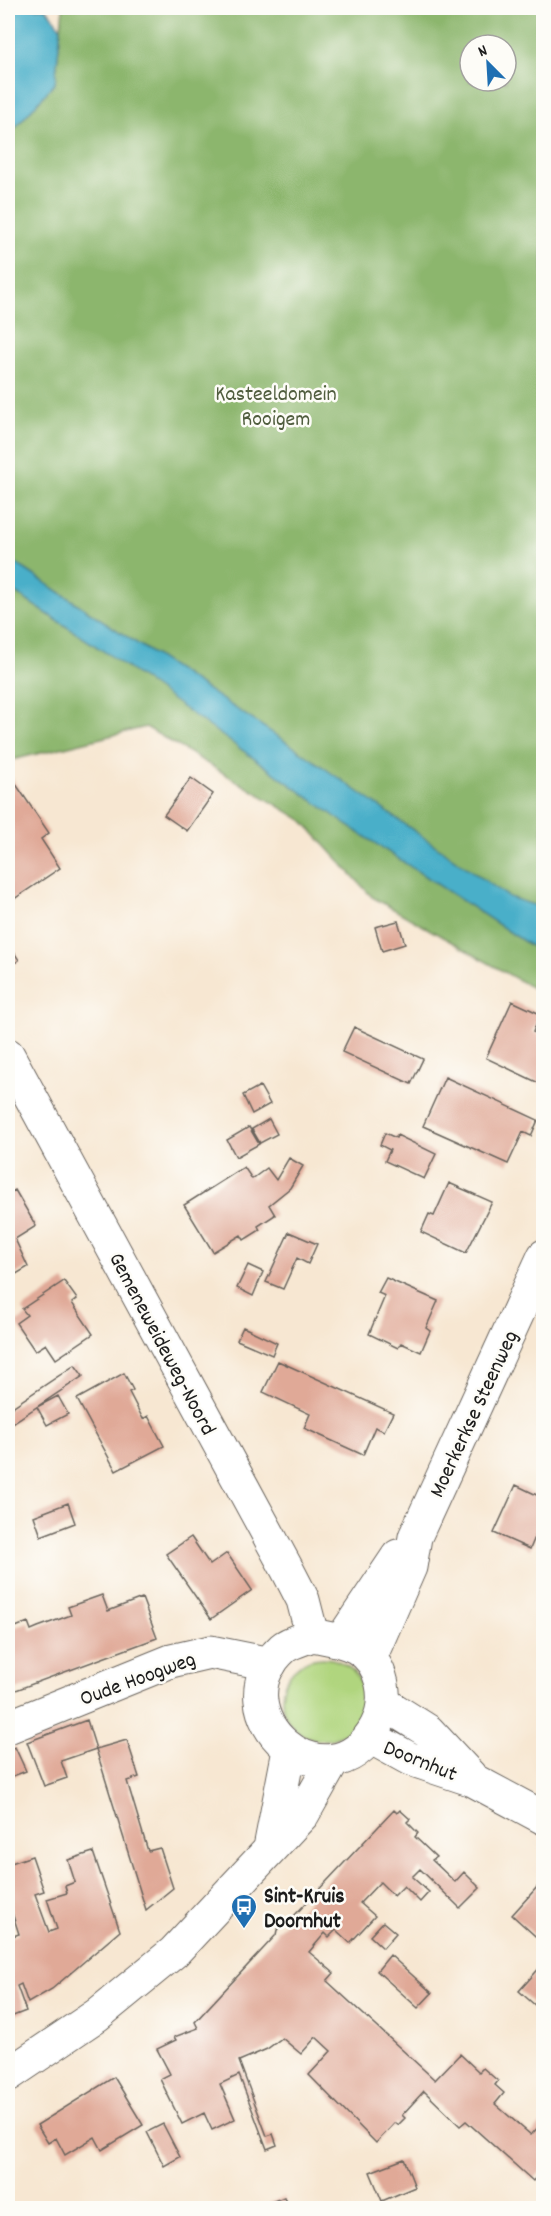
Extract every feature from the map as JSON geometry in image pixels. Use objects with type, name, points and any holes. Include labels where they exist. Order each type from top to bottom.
[{"type":"street","name":"Gemeneweideweg-Noord","points":[[8,1055],[303,1600],[340,1644]]},
{"type":"street","name":"Moerkerkse Steenweg","points":[[340,1644],[374,1649],[410,1567],[415,1537],[543,1256]]},
{"type":"street","points":[[340,1644],[376,1667],[382,1683],[385,1704],[370,1737],[350,1755],[333,1761],[308,1759],[289,1750],[269,1730],[262,1706],[263,1682],[270,1664],[284,1647],[340,1644]]},
{"type":"street","name":"Oude Hoogweg","points":[[8,1727],[171,1661],[210,1652],[270,1664]]},
{"type":"street","name":"Doornhut","points":[[385,1704],[428,1731],[473,1780]]},
{"type":"street","name":"Doornhut","points":[[370,1737],[410,1759],[473,1780],[543,1818]]},
{"type":"street","points":[[270,1848],[289,1750]]},
{"type":"street","points":[[8,2075],[97,2015],[174,1952],[303,1814],[333,1761]]},
{"type":"green space","name":"Kasteeldomein Rooigem","points":[[63,8],[543,8],[543,994],[372,897],[302,820],[146,727],[8,761],[8,136],[55,83]]},
{"type":"green space","points":[[323,1658],[339,1661],[352,1670],[361,1683],[364,1699],[361,1715],[352,1728],[339,1737],[323,1740],[307,1737],[294,1728],[285,1715],[282,1699],[285,1683],[294,1670],[307,1661]]},
{"type":"water","points":[[8,8],[46,8],[61,28],[55,83],[8,136]]},
{"type":"water","points":[[8,558],[300,751],[509,897],[543,908],[543,954],[347,825],[108,654],[8,588]]},
{"type":"building","points":[[9,774],[49,833],[41,839],[60,868],[8,903]]},
{"type":"building","points":[[191,778],[213,794],[187,831],[164,815]]},
{"type":"building","points":[[398,921],[405,944],[382,951],[375,927]]},
{"type":"building","points":[[8,943],[19,960],[8,968]]},
{"type":"building","points":[[512,1001],[540,1014],[533,1032],[543,1036],[543,1085],[486,1058]]},
{"type":"building","points":[[354,1027],[423,1059],[411,1084],[342,1052]]},
{"type":"building","points":[[445,1077],[538,1120],[531,1136],[523,1132],[508,1164],[423,1126]]},
{"type":"building","points":[[260,1086],[270,1104],[252,1114],[243,1095]]},
{"type":"building","points":[[269,1119],[277,1134],[260,1143],[252,1129]]},
{"type":"building","points":[[249,1127],[259,1144],[236,1157],[227,1140]]},
{"type":"building","points":[[385,1133],[396,1138],[397,1135],[436,1154],[424,1179],[385,1161],[390,1150],[380,1145]]},
{"type":"building","points":[[289,1158],[303,1166],[290,1188],[269,1205],[275,1215],[258,1226],[260,1230],[244,1240],[241,1235],[213,1252],[184,1205],[244,1167],[252,1179],[267,1168],[276,1180]]},
{"type":"building","points":[[449,1183],[492,1202],[466,1253],[421,1232],[429,1214],[434,1216]]},
{"type":"building","points":[[15,1190],[36,1226],[15,1239],[28,1267],[8,1279],[8,1194]]},
{"type":"building","points":[[289,1232],[317,1244],[308,1264],[297,1258],[283,1289],[266,1282]]},
{"type":"building","points":[[248,1265],[263,1272],[253,1296],[237,1288]]},
{"type":"building","points":[[386,1278],[438,1301],[426,1328],[430,1331],[421,1352],[401,1343],[398,1348],[369,1334],[385,1296],[378,1293]]},
{"type":"building","points":[[64,1281],[77,1299],[72,1303],[93,1334],[56,1359],[46,1344],[35,1351],[16,1323],[27,1315],[22,1309]]},
{"type":"building","points":[[243,1327],[277,1343],[272,1355],[237,1340]]},
{"type":"building","points":[[278,1361],[393,1413],[384,1431],[375,1427],[363,1455],[304,1428],[310,1414],[263,1392]]},
{"type":"building","points":[[75,1365],[83,1376],[8,1426],[8,1410]]},
{"type":"building","points":[[124,1373],[133,1390],[129,1392],[143,1419],[148,1416],[164,1446],[116,1471],[77,1399]]},
{"type":"building","points":[[58,1396],[68,1414],[47,1425],[37,1407]]},
{"type":"building","points":[[516,1485],[543,1498],[543,1538],[536,1535],[530,1549],[494,1533]]},
{"type":"building","points":[[68,1503],[75,1523],[41,1536],[34,1516]]},
{"type":"building","points":[[191,1537],[210,1565],[227,1553],[252,1590],[211,1619],[166,1554]]},
{"type":"building","points":[[102,1595],[108,1611],[142,1598],[157,1638],[8,1693],[8,1630],[28,1622],[31,1630],[71,1615],[68,1607]]},
{"type":"building","points":[[87,1720],[96,1749],[61,1761],[67,1778],[44,1786],[27,1742]]},
{"type":"building","points":[[127,1740],[139,1777],[127,1781],[148,1851],[160,1848],[173,1888],[146,1910],[96,1749]]},
{"type":"building","points":[[15,1747],[26,1771],[8,1778],[8,1750]]},
{"type":"building","points":[[394,1810],[397,1813],[400,1810],[410,1819],[407,1822],[418,1833],[415,1837],[436,1857],[432,1860],[455,1882],[464,1872],[480,1888],[460,1908],[420,1869],[412,1877],[429,1892],[420,1902],[404,1886],[394,1896],[380,1882],[360,1903],[375,1916],[350,1943],[336,1930],[329,1937],[325,1933],[309,1952],[334,1973],[327,1981],[435,2080],[460,2054],[479,2072],[483,2068],[498,2081],[495,2085],[504,2093],[495,2104],[531,2135],[543,2122],[543,2169],[533,2181],[466,2121],[460,2126],[424,2091],[402,2115],[405,2118],[398,2125],[395,2123],[376,2143],[309,2075],[331,2051],[316,2037],[301,2054],[282,2038],[267,2049],[239,2061],[267,2136],[273,2134],[277,2145],[267,2149],[239,2075],[220,2084],[235,2119],[212,2130],[204,2113],[182,2124],[160,2079],[170,2074],[157,2049],[176,2040],[174,2037],[198,2028],[195,2022],[276,1935],[277,1930],[293,1917]]},
{"type":"building","points":[[93,1852],[120,1931],[52,1989],[28,2003],[21,1984],[17,1986],[26,2011],[8,2018],[8,1930],[10,1937],[19,1934],[8,1900],[8,1864],[32,1856],[44,1891],[35,1894],[49,1932],[57,1929],[47,1899],[67,1893],[65,1886],[75,1882],[68,1860]]},
{"type":"building","points":[[539,1885],[543,1890],[543,1943],[512,1915]]},
{"type":"building","points":[[383,1922],[396,1933],[383,1948],[370,1936]]},
{"type":"building","points":[[390,1955],[432,1993],[418,2008],[377,1971]]},
{"type":"building","points":[[543,1964],[543,2000],[537,2007],[519,1991]]},
{"type":"building","points":[[114,2077],[143,2125],[102,2150],[95,2137],[65,2155],[56,2138],[48,2143],[37,2125]]},
{"type":"building","points":[[163,2124],[180,2157],[164,2166],[147,2132]]},
{"type":"building","points":[[404,2159],[415,2187],[382,2201],[370,2172]]},
{"type":"building","points":[[284,2197],[288,2208],[271,2208],[269,2203]]},
{"type":"place","name":"Sint-Kruis Doornhut","points":[[244,1930]]}]
